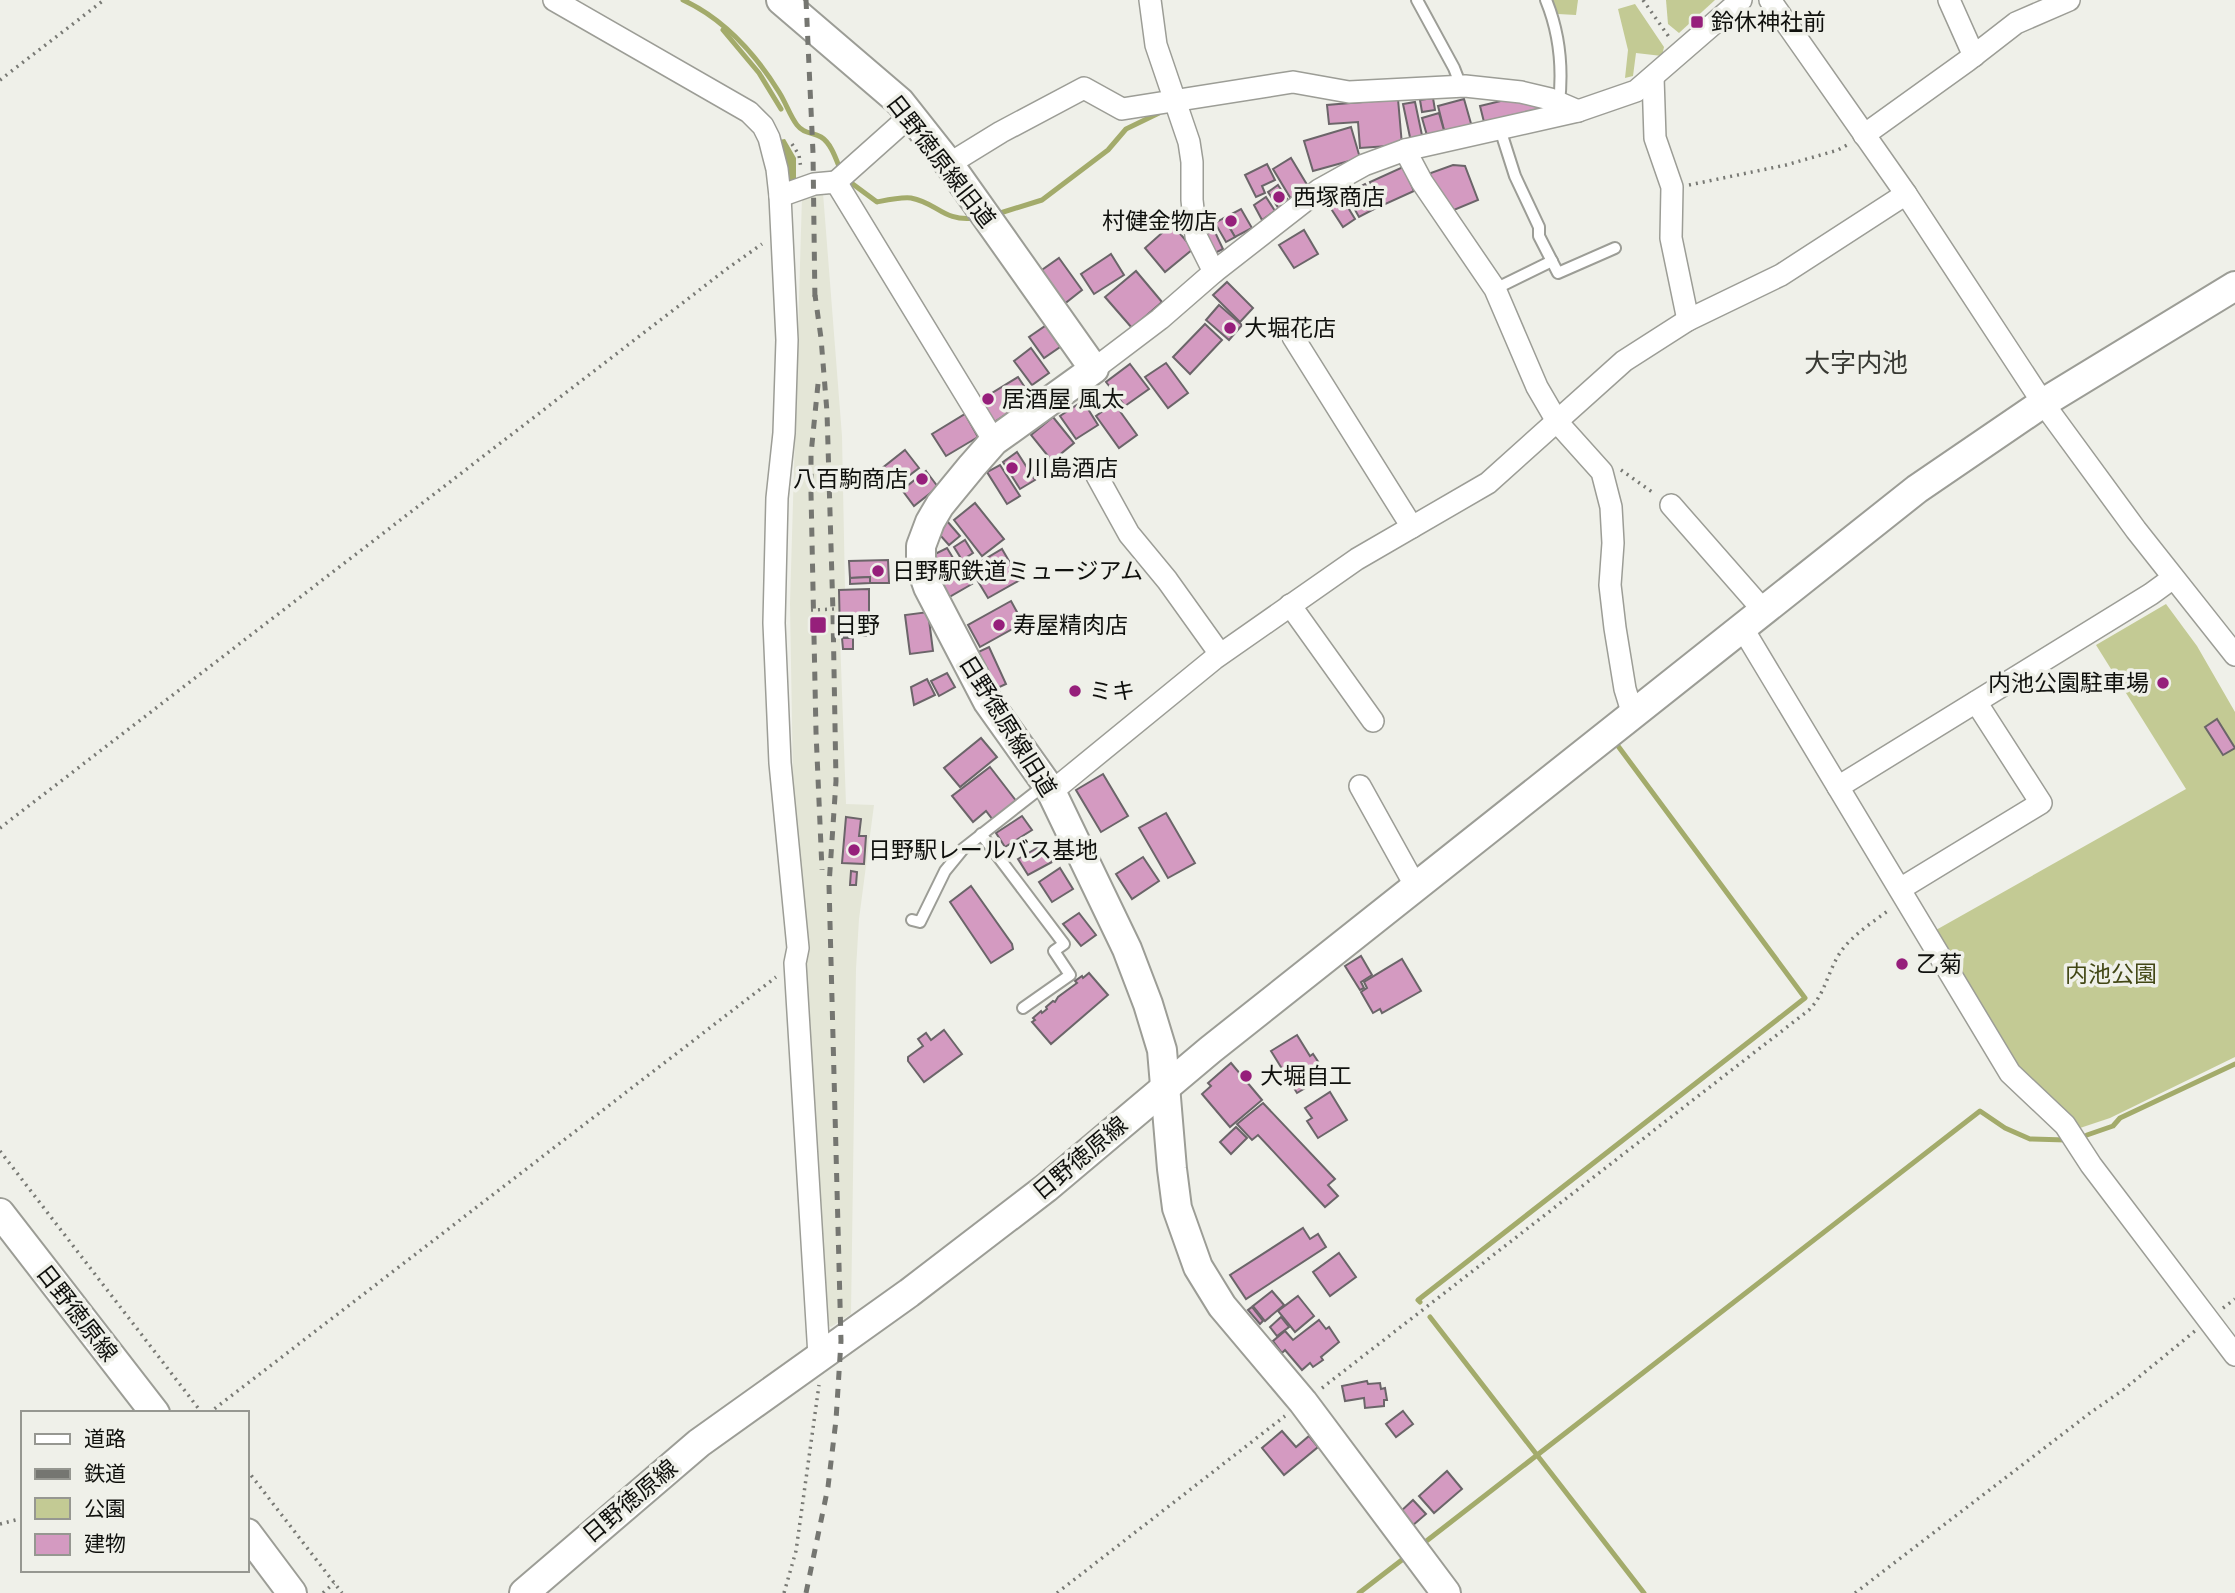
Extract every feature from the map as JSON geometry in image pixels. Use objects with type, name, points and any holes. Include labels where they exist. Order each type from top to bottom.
[{"type":"street","points":[[554,0],[749,112],[763,125],[777,169],[787,340],[784,433],[777,498],[774,623],[780,763],[798,948],[795,963],[819,1356]]},
{"type":"street","name":"日野徳原線旧道","points":[[782,0],[900,102],[949,163],[1094,369],[994,441],[940,505],[920,546],[920,567],[988,702],[1049,789],[1127,949],[1162,1050],[1166,1086]]},
{"type":"street","points":[[1150,0],[1156,45],[1189,142],[1196,236],[1214,272]]},
{"type":"street","points":[[1094,369],[1319,190],[1364,165],[1405,150],[1500,129],[1569,107],[1636,91],[1741,0]]},
{"type":"street","points":[[1770,0],[1906,194],[2043,403],[2173,578],[2235,654]]},
{"type":"street","points":[[1949,0],[1974,56]]},
{"type":"street","points":[[1864,135],[2016,23],[2069,0]]},
{"type":"street","points":[[1653,77],[1655,138],[1672,187],[1671,238],[1688,320]]},
{"type":"street","points":[[949,163],[1084,88],[1122,109],[1293,82],[1349,92],[1461,86],[1521,92],[1569,107]]},
{"type":"street","points":[[780,197],[814,184],[836,182],[910,116]]},
{"type":"street","points":[[1405,150],[1422,182],[1494,289],[1536,387],[1558,423],[1602,471],[1611,507],[1611,585],[1615,628],[1625,689],[1633,715]]},
{"type":"street","points":[[836,182],[994,441]]},
{"type":"street","points":[[1049,789],[1061,784],[1220,654],[1290,605],[1357,559],[1489,483],[1624,361],[1688,320],[1781,275],[1906,194]]},
{"type":"street","name":"日野徳原線","points":[[524,1593],[699,1443],[909,1293],[1036,1196],[1166,1086],[1917,489],[2043,403],[2235,286]]},
{"type":"street","points":[[1293,337],[1412,527]]},
{"type":"street","points":[[1097,476],[1129,534],[1167,580],[1220,654]]},
{"type":"street","points":[[1671,505],[1764,611]]},
{"type":"street","points":[[1838,787],[2173,578]]},
{"type":"street","points":[[1290,605],[1373,721]]},
{"type":"street","points":[[1743,629],[2010,1073],[2065,1125],[2091,1166],[2235,1355]]},
{"type":"street","points":[[1903,893],[2041,803],[1976,702]]},
{"type":"street","points":[[1360,786],[1416,887]]},
{"type":"street","points":[[1166,1086],[1177,1208],[1198,1267],[1222,1307],[1303,1402],[1446,1593]]},
{"type":"street","name":"日野徳原線","points":[[0,1213],[153,1411]]},
{"type":"street","points":[[248,1534],[292,1593]]},
{"type":"lane","points":[[1416,0],[1454,68],[1461,86]]},
{"type":"lane","points":[[1546,0],[1554,20],[1569,107]]},
{"type":"lane","points":[[1500,129],[1515,176],[1558,273],[1615,248]]},
{"type":"lane","points":[[1494,289],[1552,261]]},
{"type":"lane","points":[[912,920],[920,922],[946,871],[963,849],[1037,791],[1049,789]]},
{"type":"lane","points":[[982,834],[1064,944],[1054,951],[1070,975],[1023,1008]]},
{"type":"path","points":[[0,80],[104,0]]},
{"type":"path","points":[[1643,0],[1681,53]]},
{"type":"path","points":[[1672,187],[1710,182],[1786,165],[1838,150],[1864,135]]},
{"type":"path","points":[[0,828],[718,276],[781,233]]},
{"type":"path","points":[[1589,456],[1596,452],[1671,505]]},
{"type":"path","points":[[811,610],[835,609]]},
{"type":"path","points":[[1057,1593],[1810,1010],[1817,1002],[1841,951],[1903,893]]},
{"type":"path","points":[[212,1411],[795,963]]},
{"type":"path","points":[[0,1150],[200,1411]]},
{"type":"path","points":[[1855,1593],[2123,1390],[2208,1320]]},
{"type":"path","points":[[783,1593],[796,1551],[819,1387],[819,1356]]},
{"type":"path","points":[[248,1471],[342,1593]]},
{"type":"path","points":[[0,1524],[21,1519]]},
{"type":"path","points":[[323,1593],[334,1583]]},
{"type":"shaded area","points":[[785,139],[796,158],[796,187],[788,187],[786,160],[778,140]]},
{"type":"shaded area","points":[[811,192],[823,193],[842,436],[845,589],[869,589],[869,636],[840,637],[846,804],[874,805],[859,919],[856,969],[851,1314],[831,1327],[824,1322],[793,782],[790,604],[802,197]]},
{"type":"green space","points":[[1552,0],[1578,0],[1576,15],[1558,14]]},
{"type":"green space","points":[[1666,0],[1715,0],[1679,33],[1668,24]]},
{"type":"green space","points":[[1635,4],[1664,47],[1662,56],[1636,53],[1633,76],[1625,78],[1628,50],[1618,9]]},
{"type":"green space","name":"内池公園","points":[[2166,604],[2197,646],[2235,712],[2235,1057],[2110,1118],[2080,1128],[2022,1071],[1936,930],[2186,789],[2096,645]]},
{"type":"building","points":[[1433,98],[1435,110],[1422,112],[1420,100]]},
{"type":"building","points":[[1513,98],[1540,104],[1542,112],[1485,126],[1480,106]]},
{"type":"building","points":[[1398,99],[1402,145],[1360,148],[1358,122],[1329,124],[1327,105]]},
{"type":"building","points":[[1464,99],[1472,127],[1445,134],[1438,106]]},
{"type":"building","points":[[1415,102],[1423,140],[1411,142],[1403,104]]},
{"type":"building","points":[[1439,113],[1445,134],[1428,139],[1422,118]]},
{"type":"building","points":[[1351,127],[1360,158],[1313,171],[1304,141]]},
{"type":"building","points":[[1291,158],[1309,188],[1291,199],[1273,169]]},
{"type":"building","points":[[1267,164],[1275,180],[1262,186],[1265,193],[1256,197],[1245,175]]},
{"type":"building","points":[[1453,165],[1465,166],[1478,200],[1449,212],[1428,174]]},
{"type":"building","points":[[1403,167],[1414,191],[1381,206],[1370,182]]},
{"type":"building","points":[[1365,184],[1378,207],[1359,217],[1346,194]]},
{"type":"building","points":[[1278,185],[1289,202],[1279,209],[1268,192]]},
{"type":"building","points":[[1341,196],[1355,219],[1343,227],[1328,204]]},
{"type":"building","points":[[1266,197],[1275,211],[1262,220],[1254,205]]},
{"type":"building","points":[[1241,209],[1252,228],[1235,237],[1224,218]]},
{"type":"building","points":[[1224,218],[1235,237],[1226,242],[1215,223]]},
{"type":"building","points":[[1172,224],[1193,249],[1165,272],[1145,248]]},
{"type":"building","points":[[1214,230],[1223,249],[1213,254],[1204,235]]},
{"type":"building","points":[[1304,230],[1318,254],[1294,268],[1279,245]]},
{"type":"building","points":[[1111,254],[1124,275],[1094,294],[1081,274]]},
{"type":"building","points":[[1059,258],[1082,290],[1063,305],[1039,272]]},
{"type":"building","points":[[1136,271],[1162,302],[1132,328],[1105,297]]},
{"type":"building","points":[[1227,282],[1253,308],[1240,322],[1213,295]]},
{"type":"building","points":[[1219,305],[1242,325],[1229,340],[1206,320]]},
{"type":"building","points":[[1048,324],[1063,345],[1044,358],[1029,337]]},
{"type":"building","points":[[1205,324],[1222,340],[1190,374],[1173,357]]},
{"type":"building","points":[[1031,348],[1049,373],[1032,385],[1014,361]]},
{"type":"building","points":[[1166,363],[1188,393],[1168,408],[1145,377]]},
{"type":"building","points":[[1130,364],[1149,389],[1125,406],[1106,382]]},
{"type":"building","points":[[1018,377],[1032,398],[988,426],[974,404]]},
{"type":"building","points":[[1083,401],[1098,425],[1076,439],[1060,416]]},
{"type":"building","points":[[1114,403],[1137,435],[1119,448],[1096,416]]},
{"type":"building","points":[[965,414],[978,437],[946,456],[932,434]]},
{"type":"building","points":[[1053,417],[1074,443],[1052,461],[1031,435]]},
{"type":"building","points":[[905,450],[919,468],[894,487],[881,469]]},
{"type":"building","points":[[1017,452],[1035,480],[1020,489],[1003,462]]},
{"type":"building","points":[[1000,465],[1020,496],[1007,504],[987,472]]},
{"type":"building","points":[[926,471],[938,487],[914,506],[902,490]]},
{"type":"building","points":[[975,503],[1004,539],[982,556],[954,520]]},
{"type":"building","points":[[947,521],[960,536],[949,545],[939,534]]},
{"type":"building","points":[[965,540],[973,553],[962,560],[954,547]]},
{"type":"building","points":[[947,548],[956,563],[942,571],[933,555]]},
{"type":"building","points":[[1002,549],[1020,580],[988,598],[970,568]]},
{"type":"building","points":[[888,560],[889,583],[870,583],[870,577],[850,578],[849,561]]},
{"type":"building","points":[[964,571],[972,584],[944,600],[937,587]]},
{"type":"building","points":[[870,577],[870,583],[850,584],[850,578]]},
{"type":"building","points":[[869,589],[869,636],[840,636],[839,590]]},
{"type":"building","points":[[1011,601],[1023,623],[980,647],[968,625]]},
{"type":"building","points":[[928,612],[933,651],[910,654],[905,615]]},
{"type":"building","points":[[842,638],[853,638],[853,649],[843,649]]},
{"type":"building","points":[[989,647],[1006,684],[991,691],[974,654]]},
{"type":"building","points":[[947,673],[955,687],[939,696],[931,681]]},
{"type":"building","points":[[927,679],[935,695],[914,705],[911,687]]},
{"type":"building","points":[[2217,719],[2235,748],[2223,755],[2205,727]]},
{"type":"building","points":[[981,738],[997,757],[960,787],[944,768]]},
{"type":"building","points":[[990,767],[1017,802],[993,820],[986,811],[973,822],[952,796]]},
{"type":"building","points":[[1103,774],[1128,816],[1101,832],[1076,790]]},
{"type":"building","points":[[1166,813],[1195,863],[1168,878],[1139,828]]},
{"type":"building","points":[[1022,816],[1032,830],[1005,847],[996,833]]},
{"type":"building","name":"日野駅レールバス基地","points":[[846,817],[861,819],[859,836],[866,836],[864,864],[842,863]]},
{"type":"building","points":[[1042,845],[1052,862],[1028,875],[1018,859]]},
{"type":"building","points":[[1143,857],[1159,881],[1132,899],[1116,874]]},
{"type":"building","points":[[1060,868],[1073,889],[1052,902],[1039,882]]},
{"type":"building","points":[[851,871],[857,872],[856,885],[850,885]]},
{"type":"building","points":[[971,886],[1012,944],[1013,949],[991,963],[950,902]]},
{"type":"building","points":[[1079,913],[1096,935],[1081,946],[1063,924]]},
{"type":"building","points":[[1361,956],[1372,975],[1361,982],[1364,988],[1360,990],[1345,966]]},
{"type":"building","points":[[1402,959],[1421,991],[1382,1013],[1380,1009],[1373,1013],[1361,992],[1367,988],[1364,982]]},
{"type":"building","points":[[1089,973],[1108,995],[1051,1044],[1032,1022],[1035,1020],[1033,1018],[1077,983],[1075,981]]},
{"type":"building","points":[[944,1030],[962,1054],[924,1082],[908,1061],[908,1057],[923,1046],[918,1039],[926,1033],[931,1040]]},
{"type":"building","points":[[1297,1035],[1310,1056],[1313,1054],[1319,1063],[1316,1065],[1325,1081],[1321,1083],[1319,1080],[1297,1093],[1271,1051]]},
{"type":"building","points":[[1231,1063],[1262,1100],[1230,1127],[1202,1094],[1211,1086],[1208,1083]]},
{"type":"building","points":[[1330,1092],[1347,1120],[1318,1138],[1307,1121],[1312,1118],[1305,1108]]},
{"type":"building","points":[[1263,1103],[1335,1179],[1328,1185],[1338,1196],[1325,1207],[1258,1135],[1252,1140],[1237,1124]]},
{"type":"building","points":[[1236,1127],[1247,1138],[1231,1154],[1220,1142]]},
{"type":"building","points":[[1303,1228],[1310,1239],[1318,1234],[1326,1247],[1246,1299],[1230,1275]]},
{"type":"building","points":[[1339,1253],[1356,1277],[1330,1296],[1313,1272]]},
{"type":"building","points":[[1272,1291],[1284,1305],[1265,1321],[1253,1306]]},
{"type":"building","points":[[1298,1296],[1314,1316],[1295,1332],[1278,1311]]},
{"type":"building","points":[[1252,1307],[1263,1321],[1260,1324],[1248,1310]]},
{"type":"building","points":[[1281,1317],[1289,1327],[1277,1336],[1270,1327]]},
{"type":"building","points":[[1319,1320],[1326,1329],[1329,1327],[1339,1342],[1321,1357],[1323,1360],[1313,1367],[1310,1363],[1302,1370],[1285,1350],[1282,1353],[1273,1341],[1285,1331],[1293,1340]]},
{"type":"building","points":[[1367,1381],[1368,1384],[1380,1383],[1381,1389],[1385,1388],[1387,1400],[1384,1400],[1384,1406],[1365,1408],[1364,1398],[1345,1401],[1342,1386]]},
{"type":"building","points":[[1403,1411],[1413,1424],[1396,1437],[1386,1424]]},
{"type":"building","points":[[1282,1431],[1296,1447],[1309,1436],[1318,1447],[1284,1475],[1262,1448]]},
{"type":"building","points":[[1447,1471],[1462,1489],[1434,1513],[1419,1496]]},
{"type":"building","points":[[1413,1500],[1426,1514],[1412,1526],[1400,1512]]},
{"type":"waterway","points":[[683,0],[712,17],[738,39],[779,92],[797,125],[828,143],[840,169]]},
{"type":"waterway","points":[[723,30],[759,73],[781,109]]},
{"type":"waterway","points":[[997,214],[1042,200],[1108,150],[1126,129],[1159,113]]},
{"type":"waterway","points":[[850,182],[877,202],[911,198],[948,215],[975,218]]},
{"type":"waterway","points":[[1420,1302],[1418,1300],[1805,998],[1618,746]]},
{"type":"waterway","points":[[2087,1135],[2113,1126],[2120,1118],[2235,1064]]},
{"type":"waterway","points":[[1420,1546],[1980,1111],[2005,1128],[2030,1139],[2066,1140]]},
{"type":"waterway","points":[[1430,1317],[1644,1593]]},
{"type":"waterway","points":[[1359,1593],[1407,1556]]},
{"type":"railway","points":[[806,0],[813,153],[815,304]]},
{"type":"railway","points":[[806,1593],[828,1487],[841,1341],[829,885],[836,781],[833,613],[827,412],[815,295]]},
{"type":"railway","points":[[818,384],[811,454],[811,493],[822,870]]},
{"type":"place","name":"鈴休神社前","points":[[1697,22]]},
{"type":"place","name":"西塚商店","points":[[1279,197]]},
{"type":"place","name":"村健金物店","points":[[1231,221]]},
{"type":"place","name":"大堀花店","points":[[1230,328]]},
{"type":"place","name":"居酒屋 風太","points":[[988,399]]},
{"type":"place","name":"川島酒店","points":[[1012,468]]},
{"type":"place","name":"八百駒商店","points":[[922,479]]},
{"type":"place","name":"日野駅鉄道ミュージアム","points":[[878,571]]},
{"type":"place","name":"日野","points":[[818,625]]},
{"type":"place","name":"寿屋精肉店","points":[[999,625]]},
{"type":"place","name":"内池公園駐車場","points":[[2163,683]]},
{"type":"place","name":"ミキ","points":[[1075,691]]},
{"type":"place","name":"日野駅レールバス基地","points":[[854,850]]},
{"type":"place","name":"乙菊","points":[[1902,964]]},
{"type":"place","name":"大堀自工","points":[[1246,1076]]},
{"type":"district","name":"大字内池","points":[[1856,363]]}]
